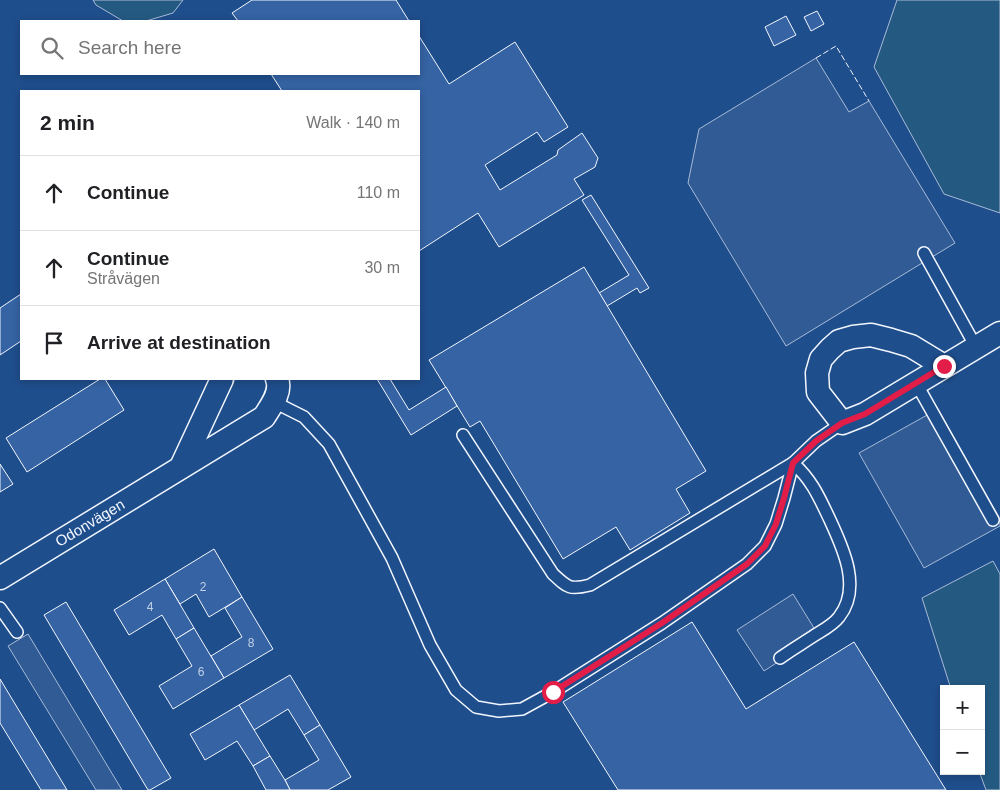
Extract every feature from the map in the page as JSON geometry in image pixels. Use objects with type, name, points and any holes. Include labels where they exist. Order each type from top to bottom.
[{"type":"street","points":[[944,366],[911,346],[871,336],[853,337],[839,342],[821,359],[817,373],[818,392],[842,423],[865,414],[1000,333]]},
{"type":"street","points":[[181,468],[222,380]]},
{"type":"street","points":[[274,402],[280,385],[278,380]]},
{"type":"street","name":"Odonvägen","points":[[0,578],[264,418],[274,402]]},
{"type":"lane","points":[[924,253],[976,347]]},
{"type":"lane","points":[[916,383],[993,520]]},
{"type":"lane","points":[[274,402],[304,417],[330,444],[392,558],[430,645],[456,690],[476,707],[499,711],[522,709],[553,692],[662,623],[747,564],[765,546],[776,524],[793,463]]},
{"type":"lane","points":[[463,436],[553,574],[567,587],[578,588],[590,585],[793,463],[816,441],[842,423]]},
{"type":"lane","points":[[780,658],[838,619],[844,610],[849,595],[850,581],[846,560],[816,489],[803,472],[793,463]]},
{"type":"lane","points":[[0,608],[17,632]]},
{"type":"shaded area","points":[[93,0],[183,0],[173,13],[149,20],[121,20],[96,5]]},
{"type":"shaded area","points":[[897,0],[1000,0],[1000,213],[944,194],[874,67]]},
{"type":"shaded area","points":[[816,58],[849,112],[869,101],[955,243],[786,346],[688,183],[699,129]]},
{"type":"shaded area","points":[[938,409],[1000,519],[1000,526],[924,568],[859,453]]},
{"type":"shaded area","points":[[993,561],[1000,574],[1000,790],[986,790],[980,775],[985,775],[985,685],[950,685],[922,598]]},
{"type":"shaded area","points":[[793,594],[814,628],[777,652],[781,660],[764,671],[737,630]]},
{"type":"shaded area","points":[[28,634],[122,790],[96,790],[8,646]]},
{"type":"building","points":[[252,0],[396,0],[408,20],[237,20],[232,13]]},
{"type":"building","points":[[817,11],[824,24],[811,31],[804,17]]},
{"type":"building","points":[[786,16],[796,35],[774,46],[765,27]]},
{"type":"building","points":[[420,38],[449,84],[515,42],[568,127],[544,142],[537,132],[485,165],[500,190],[557,155],[558,150],[582,133],[598,158],[595,167],[574,179],[584,195],[499,247],[478,213],[420,250],[420,90],[281,90],[272,75],[420,75]]},
{"type":"building","points":[[591,195],[649,288],[640,293],[637,288],[607,306],[599,293],[629,275],[582,200]]},
{"type":"building","points":[[584,267],[706,471],[676,489],[690,513],[630,550],[616,527],[563,559],[480,421],[470,427],[429,360]]},
{"type":"building","points":[[20,295],[20,342],[0,355],[0,308]]},
{"type":"building","points":[[98,380],[106,380],[124,410],[27,472],[6,438]]},
{"type":"building","points":[[378,380],[391,380],[409,410],[446,387],[457,406],[411,435]]},
{"type":"building","points":[[0,464],[13,484],[0,492]]},
{"type":"building","points":[[214,549],[242,597],[209,617],[196,594],[180,604],[165,579]]},
{"type":"building","points":[[165,579],[194,628],[176,639],[162,615],[129,635],[114,610]]},
{"type":"building","points":[[242,597],[273,649],[224,678],[211,656],[242,637],[225,608]]},
{"type":"building","points":[[66,602],[171,778],[150,790],[148,790],[44,615]]},
{"type":"building","points":[[692,622],[746,709],[854,642],[946,790],[618,790],[563,702]]},
{"type":"building","points":[[194,628],[224,678],[173,709],[159,686],[192,666],[176,639]]},
{"type":"building","points":[[290,675],[320,725],[304,735],[288,709],[254,730],[239,705]]},
{"type":"building","points":[[0,679],[67,790],[41,790],[0,723]]},
{"type":"building","points":[[239,705],[270,756],[253,766],[237,741],[205,760],[190,734]]},
{"type":"building","points":[[320,725],[351,777],[328,790],[290,790],[285,780],[319,760],[304,735]]},
{"type":"building","points":[[270,756],[290,790],[266,790],[253,766]]},
{"type":"fence","points":[[816,58],[836,46],[869,101]]},
{"type":"route","points":[[553,692],[662,623],[747,564],[765,546],[776,524],[793,463],[816,441],[842,423],[865,414],[944,366]]}]
